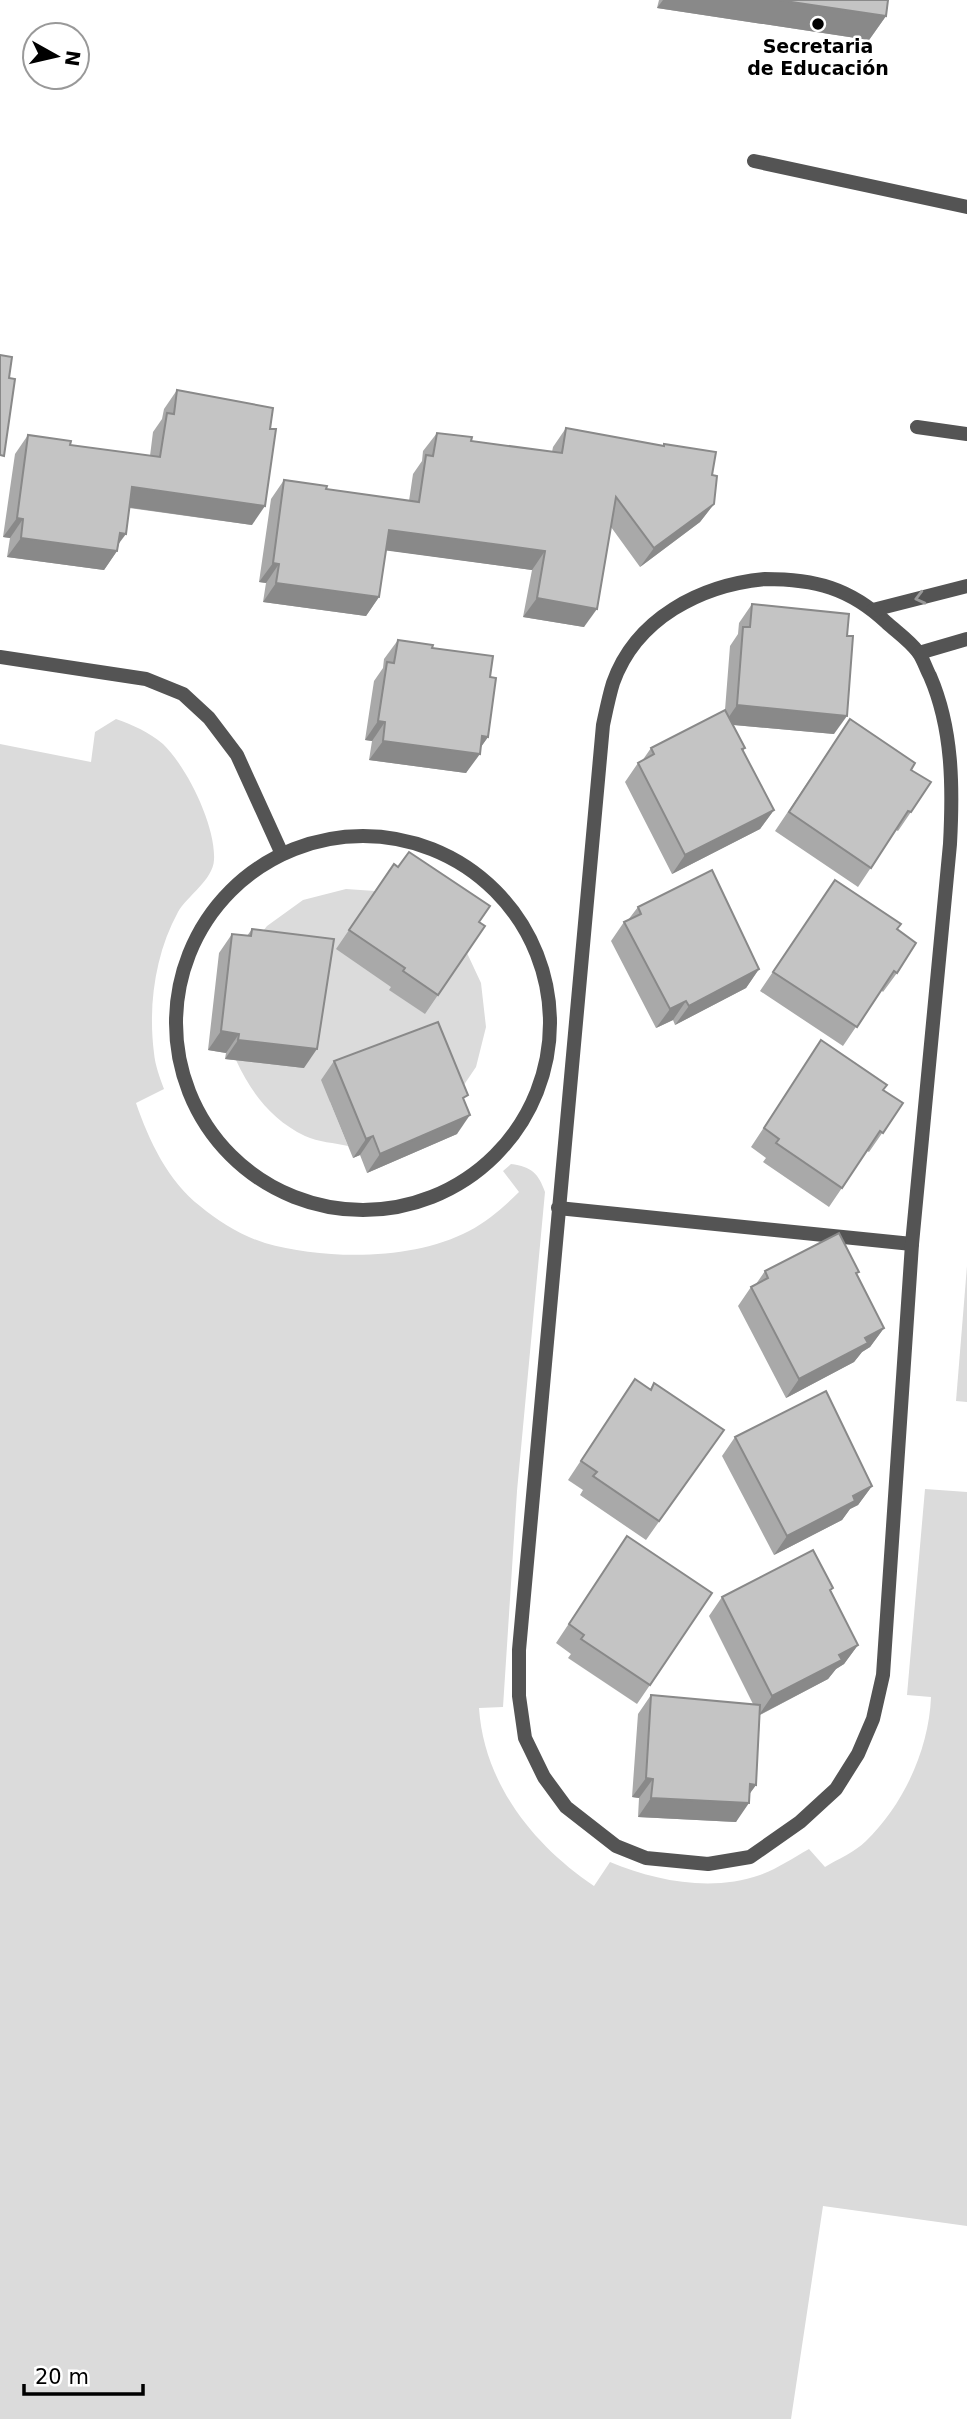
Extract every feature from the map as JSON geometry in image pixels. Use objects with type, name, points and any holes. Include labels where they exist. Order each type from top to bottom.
[{"type":"street","points":[[754,161],[967,207]]},
{"type":"street","points":[[917,427],[967,434]]},
{"type":"street","points":[[796,579],[828,586],[853,596],[873,610],[919,653],[939,697],[953,787],[950,844],[912,1244],[883,1675],[873,1719],[858,1754],[836,1789],[800,1822],[751,1857],[708,1864],[646,1858],[616,1846],[566,1807],[544,1777],[525,1738],[519,1696],[519,1650],[603,725],[614,682],[627,655],[646,629],[678,605],[706,591],[738,581],[796,579]]},
{"type":"street","points":[[873,610],[967,586]]},
{"type":"street","points":[[919,653],[967,639]]},
{"type":"street","points":[[0,657],[146,679],[183,694],[209,718],[237,755],[282,854]]},
{"type":"street","points":[[355,833],[420,842],[478,872],[522,920],[547,980],[551,1046],[534,1103],[500,1152],[454,1189],[398,1209],[339,1211],[282,1194],[233,1160],[197,1112],[178,1056],[177,997],[197,934],[237,883],[282,854],[292,848],[355,833]]},
{"type":"street","points":[[551,1046],[574,1047]]},
{"type":"street","points":[[558,1208],[912,1244]]},
{"type":"shaded area","points":[[116,719],[152,736],[172,754],[198,798],[213,846],[213,867],[205,881],[178,912],[164,945],[155,981],[152,1035],[155,1062],[164,1089],[136,1103],[154,1146],[178,1185],[207,1212],[248,1236],[289,1249],[341,1255],[368,1255],[422,1248],[469,1231],[483,1223],[519,1192],[503,1171],[511,1164],[533,1172],[545,1192],[517,1491],[503,1707],[479,1708],[483,1736],[502,1786],[516,1810],[551,1851],[594,1886],[610,1862],[665,1879],[723,1883],[766,1873],[809,1849],[825,1867],[862,1845],[880,1826],[903,1793],[920,1756],[929,1717],[931,1697],[907,1695],[925,1489],[967,1492],[967,2226],[823,2206],[791,2419],[0,2419],[0,744],[91,762],[95,732]]},
{"type":"shaded area","points":[[346,889],[375,891],[348,932],[467,953],[481,983],[486,1027],[476,1067],[451,1104],[330,1102],[348,1146],[310,1138],[282,1122],[248,1084],[236,1060],[283,1065],[249,949],[267,926],[303,900]]},
{"type":"shaded area","points":[[967,1266],[967,1402],[956,1401]]},
{"type":"building","points":[[778,0],[888,0],[886,16]]},
{"type":"building","points":[[0,355],[12,357],[9,378],[15,379],[4,456],[0,455]]},
{"type":"building","points":[[177,390],[273,408],[270,429],[276,429],[265,506],[132,487],[126,534],[120,533],[117,551],[21,538],[23,519],[17,518],[28,435],[71,441],[70,445],[160,457],[167,413],[174,414]]},
{"type":"building","points":[[566,428],[664,446],[716,452],[712,475],[717,476],[714,504],[654,548],[616,497],[597,609],[537,598],[545,551],[389,530],[379,597],[276,583],[279,564],[273,563],[284,480],[327,486],[326,489],[419,502],[426,455],[433,456],[437,433],[472,437],[471,441],[562,453]]},
{"type":"building","points":[[752,604],[849,614],[847,636],[853,636],[847,716],[737,705],[743,627],[750,627]]},
{"type":"building","points":[[398,640],[433,645],[432,648],[493,656],[490,677],[496,678],[488,737],[482,736],[480,754],[383,741],[385,722],[378,721],[387,662],[394,663]]},
{"type":"building","points":[[725,710],[774,810],[685,855],[638,763],[654,754],[651,748]]},
{"type":"building","points":[[850,719],[915,763],[911,770],[931,782],[911,812],[908,811],[871,868],[789,812]]},
{"type":"building","points":[[409,852],[490,906],[479,922],[485,926],[438,995],[403,971],[405,968],[349,930],[394,864],[398,867]]},
{"type":"building","points":[[712,870],[759,969],[689,1006],[686,1001],[670,1009],[624,922],[641,914],[638,907]]},
{"type":"building","points":[[835,880],[901,924],[897,929],[916,943],[857,1027],[773,972]]},
{"type":"building","points":[[252,929],[334,939],[317,1049],[238,1040],[239,1034],[221,1031],[232,934],[251,936]]},
{"type":"building","points":[[438,1022],[468,1095],[463,1098],[470,1115],[380,1154],[373,1136],[366,1139],[334,1061]]},
{"type":"building","points":[[821,1040],[887,1085],[883,1090],[903,1103],[883,1133],[880,1131],[842,1188],[776,1143],[779,1139],[764,1128]]},
{"type":"building","points":[[839,1233],[884,1328],[865,1338],[868,1343],[799,1379],[751,1287],[768,1278],[765,1271]]},
{"type":"building","points":[[635,1379],[651,1390],[654,1383],[724,1430],[659,1521],[593,1476],[597,1472],[581,1461]]},
{"type":"building","points":[[826,1391],[872,1486],[853,1496],[855,1501],[787,1536],[735,1437]]},
{"type":"building","points":[[627,1536],[712,1593],[650,1685],[581,1639],[584,1635],[569,1624]]},
{"type":"building","points":[[813,1550],[858,1645],[839,1655],[842,1660],[772,1696],[722,1597]]},
{"type":"building","points":[[651,1695],[760,1705],[756,1785],[750,1784],[749,1803],[651,1798],[653,1779],[646,1778]]},
{"type":"place","name":"Secretaria de Educación","points":[[818,24]]}]
